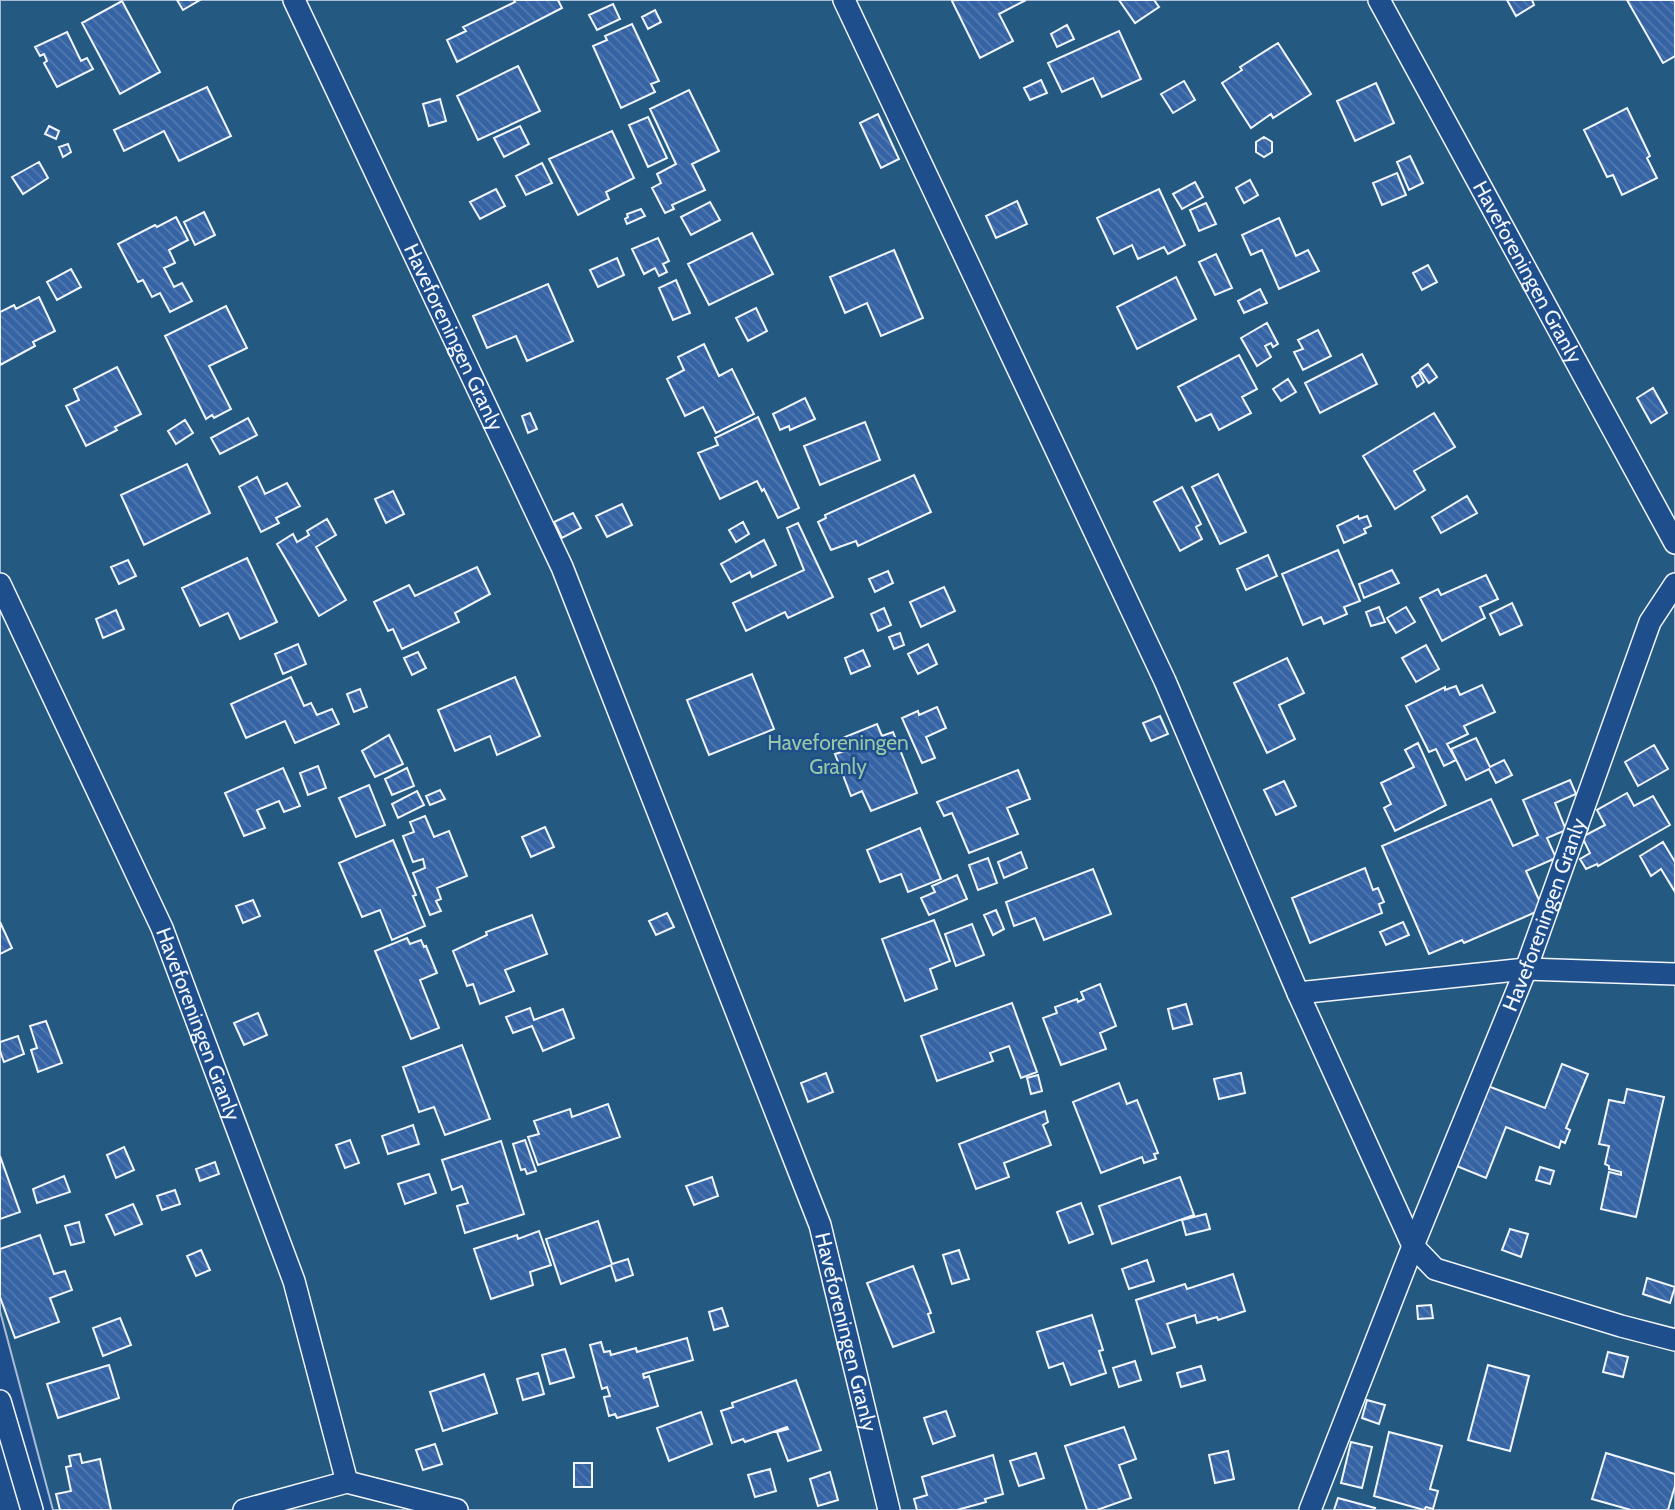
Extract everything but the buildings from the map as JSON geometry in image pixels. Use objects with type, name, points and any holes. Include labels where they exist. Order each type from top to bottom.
[{"type":"lane","name":"Haveforeningen Granly","points":[[294,0],[562,567],[820,1226],[889,1510]]},
{"type":"lane","points":[[844,0],[1165,681],[1298,993],[1413,1246],[1435,1269],[1675,1340]]},
{"type":"lane","name":"Haveforeningen Granly","points":[[1379,0],[1675,543]]},
{"type":"lane","name":"Haveforeningen Granly","points":[[0,584],[162,928],[295,1281],[347,1482]]},
{"type":"lane","name":"Haveforeningen Granly","points":[[1310,1510],[1413,1246],[1526,969],[1650,622],[1675,584]]},
{"type":"lane","points":[[1298,993],[1526,969],[1675,974]]},
{"type":"lane","points":[[0,1401],[32,1510]]},
{"type":"lane","points":[[244,1510],[347,1482],[457,1510]]},
{"type":"green space","name":"Haveforeningen Granly","points":[[0,0],[1675,0],[1675,1510],[53,1510],[0,1311]]}]
